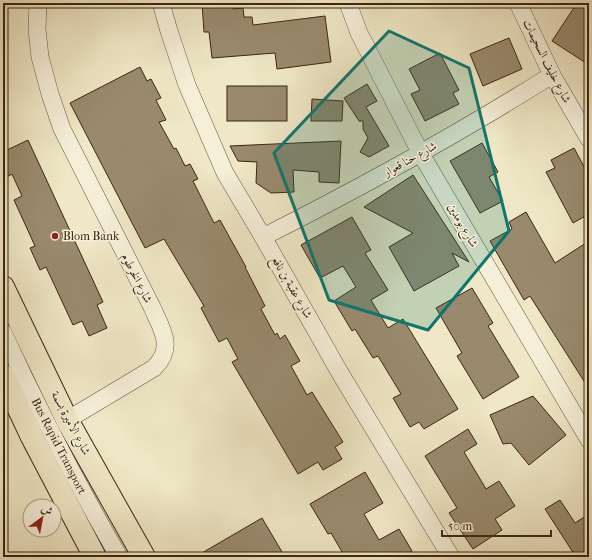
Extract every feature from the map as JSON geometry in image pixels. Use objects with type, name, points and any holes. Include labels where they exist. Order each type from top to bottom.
[{"type":"main road","name":"شارع الأميرة بسمة","points":[[3,287],[67,420],[144,557]]},
{"type":"main road","points":[[3,375],[32,437],[95,557]]},
{"type":"street","name":"شارع الخرطوم","points":[[38,3],[37,29],[39,50],[50,94],[62,128],[152,307],[163,334],[165,348],[164,355],[154,368],[67,420]]},
{"type":"street","name":"شارع عقبة بن نافع","points":[[161,3],[187,86],[225,173],[340,373],[451,557]]},
{"type":"street","name":"شارع بومدين","points":[[348,3],[359,33],[421,154],[589,440]]},
{"type":"street","name":"شارع خليف السحيمات","points":[[518,3],[552,75],[589,139]]},
{"type":"street","name":"شارع حنا قعوار","points":[[263,237],[333,202],[421,154],[488,115],[552,75]]},
{"type":"street","name":"Bus Rapid Transport","points":[[3,332],[45,421],[119,557]]},
{"type":"highlighted area","points":[[389,31],[469,68],[509,231],[428,330],[329,300],[274,153]]},
{"type":"building","points":[[202,3],[233,3],[233,9],[243,8],[244,17],[252,17],[253,25],[325,16],[331,62],[277,69],[275,53],[212,58],[209,32],[204,32]]},
{"type":"building","points":[[577,3],[589,11],[589,65],[552,41]]},
{"type":"building","points":[[509,38],[522,69],[483,86],[470,54]]},
{"type":"building","points":[[440,53],[459,90],[453,93],[459,104],[425,121],[411,94],[420,90],[409,69]]},
{"type":"building","points":[[140,67],[147,81],[151,79],[161,98],[156,100],[166,120],[159,122],[174,149],[176,148],[185,166],[190,164],[198,179],[193,181],[214,223],[220,220],[246,267],[265,306],[261,309],[275,335],[277,333],[280,339],[285,335],[300,361],[291,366],[307,395],[312,392],[343,442],[335,447],[342,459],[323,470],[318,462],[298,474],[232,362],[238,359],[227,338],[219,342],[201,308],[204,306],[164,239],[145,248],[70,103]]},
{"type":"building","points":[[367,84],[377,101],[366,107],[389,146],[369,157],[360,152],[368,138],[363,129],[363,121],[359,121],[344,98]]},
{"type":"building","points":[[227,86],[287,86],[287,121],[227,121]]},
{"type":"building","points":[[312,99],[343,101],[342,121],[311,121]]},
{"type":"building","name":"Blom Bank","points":[[28,140],[103,302],[97,305],[107,328],[89,336],[82,321],[73,325],[46,267],[40,270],[30,248],[35,246],[14,200],[22,196],[12,174],[3,179],[3,152]]},
{"type":"building","points":[[341,141],[339,183],[319,182],[319,172],[293,170],[294,192],[271,193],[256,183],[257,162],[238,161],[230,146]]},
{"type":"building","points":[[482,143],[498,172],[489,177],[503,201],[480,213],[450,161]]},
{"type":"building","points":[[574,148],[589,176],[589,214],[573,223],[546,172],[555,168],[551,160]]},
{"type":"building","points":[[413,175],[469,262],[452,253],[459,266],[414,291],[389,247],[413,233],[364,207]]},
{"type":"building","points":[[526,212],[555,263],[589,241],[589,389],[530,296],[524,300],[490,241],[512,229],[509,222]]},
{"type":"building","points":[[352,217],[371,250],[365,253],[388,290],[371,300],[388,328],[403,319],[458,409],[424,429],[419,422],[410,427],[393,398],[401,394],[378,356],[373,358],[355,329],[352,331],[334,301],[356,287],[343,266],[320,278],[301,245]]},
{"type":"building","points":[[472,288],[493,323],[488,326],[519,377],[483,399],[457,356],[462,353],[436,308]]},
{"type":"building","points":[[533,396],[566,435],[529,465],[511,443],[503,444],[490,415]]},
{"type":"building","points":[[468,429],[477,444],[464,452],[486,489],[499,481],[515,506],[495,519],[502,530],[473,549],[449,513],[457,508],[425,456]]},
{"type":"building","points":[[365,472],[383,503],[364,514],[379,540],[399,529],[412,551],[401,557],[345,557],[331,533],[328,534],[310,504]]},
{"type":"building","points":[[560,500],[575,523],[589,514],[589,557],[576,557],[545,509]]},
{"type":"building","points":[[262,518],[285,557],[195,557]]},
{"type":"place","name":"Blom Bank","points":[[55,236]]}]
